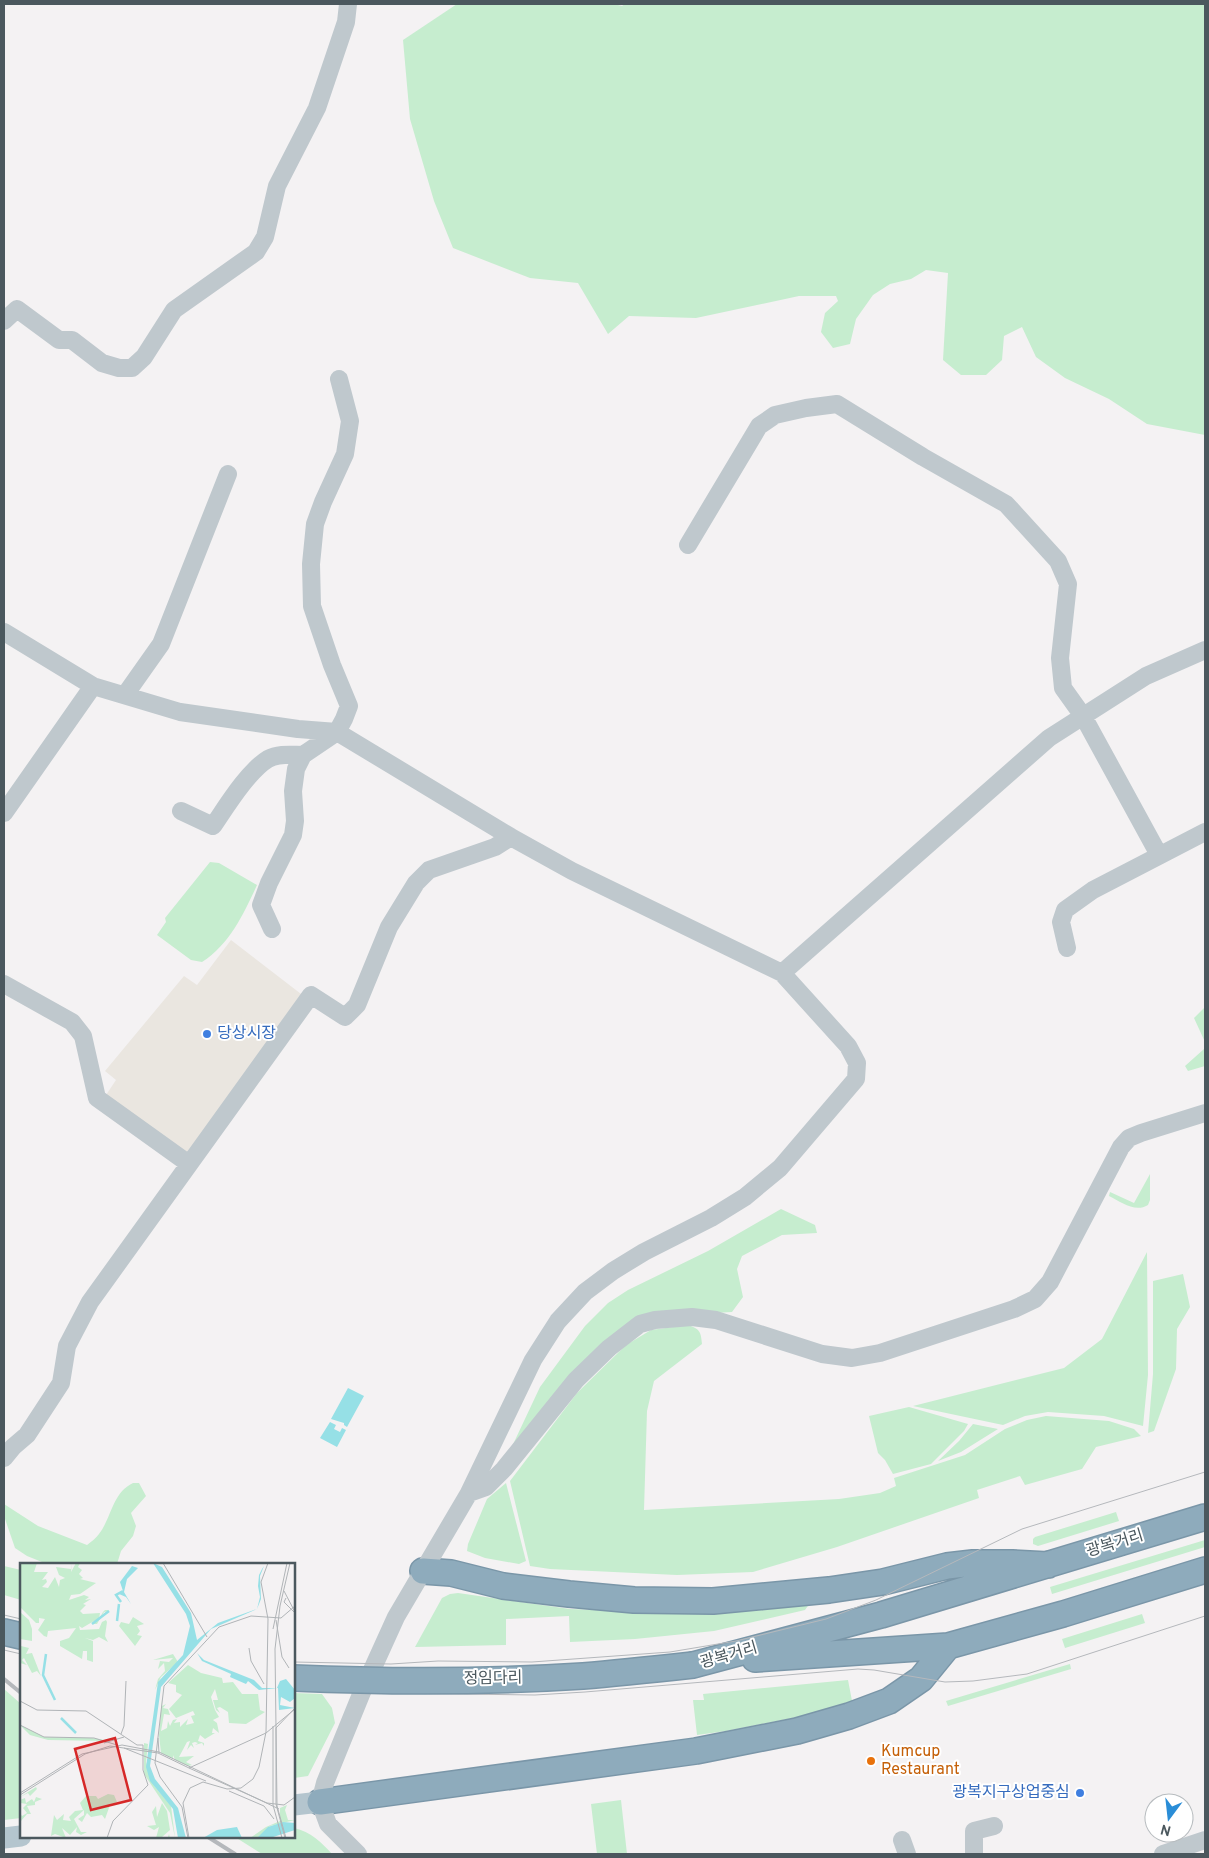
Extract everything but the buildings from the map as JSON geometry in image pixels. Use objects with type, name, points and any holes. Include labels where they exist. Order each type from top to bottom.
[{"type":"highway","name":"광복거리","points":[[693,1666],[882,1615],[1205,1517]]},
{"type":"highway","points":[[423,1570],[451,1573],[503,1586],[569,1594],[634,1600],[713,1601],[883,1582],[947,1566],[1012,1563],[1048,1565]]},
{"type":"highway","name":"광복거리","points":[[693,1666],[884,1649],[948,1646],[1063,1614],[1205,1570]]},
{"type":"highway","points":[[4,1632],[20,1636]]},
{"type":"highway","points":[[320,1802],[696,1751],[797,1731],[849,1716],[889,1701],[921,1679],[948,1646]]},
{"type":"highway","name":"정임다리","points":[[295,1678],[373,1680],[534,1678],[584,1676],[693,1666]]},
{"type":"main road","points":[[295,1805],[320,1802]]},
{"type":"main road","points":[[4,1838],[20,1836]]},
{"type":"street","points":[[4,321],[17,308],[59,340],[72,340],[102,363],[119,368],[132,368],[144,357],[174,310],[256,252],[265,236],[277,186],[317,108],[346,22],[348,4]]},
{"type":"street","points":[[272,929],[261,905],[269,883],[293,835],[295,821],[293,791],[296,769],[303,755],[336,732],[349,706],[332,666],[312,606],[312,564],[315,524],[345,454],[350,421],[340,379]]},
{"type":"street","points":[[688,545],[758,426],[775,415],[837,404],[923,457],[1006,504],[1058,561],[1068,584],[1060,658],[1063,688],[1083,716],[1159,854]]},
{"type":"street","points":[[125,695],[161,644],[228,474]]},
{"type":"street","points":[[4,632],[93,686],[188,714],[298,729],[336,732],[511,837],[572,871],[782,973],[848,1046],[857,1063],[856,1079],[780,1168],[745,1197],[711,1218],[644,1252],[613,1271],[586,1292],[558,1321],[534,1360],[469,1493],[396,1617],[362,1692],[325,1783],[320,1802],[328,1824],[358,1854]]},
{"type":"street","points":[[782,973],[1049,738],[1146,676],[1205,650]]},
{"type":"street","points":[[4,813],[93,686]]},
{"type":"street","points":[[181,811],[213,826],[231,799],[252,773],[268,759],[281,755],[303,755]]},
{"type":"street","points":[[1068,948],[1060,922],[1064,910],[1093,890],[1159,854],[1205,832]]},
{"type":"street","points":[[4,1458],[27,1435],[62,1383],[67,1346],[90,1302],[311,996],[346,1017],[357,1005],[388,927],[416,883],[428,870],[494,847],[511,837]]},
{"type":"street","points":[[4,984],[72,1022],[83,1036],[97,1098],[189,1164]]},
{"type":"street","points":[[469,1493],[486,1487],[504,1469],[576,1380],[609,1348],[640,1324],[655,1320],[692,1316],[716,1320],[822,1354],[852,1358],[889,1350],[1014,1309],[1035,1299],[1050,1282],[1121,1148],[1129,1138],[1205,1113]]},
{"type":"street","points":[[974,1854],[974,1831],[994,1826]]},
{"type":"street","points":[[1163,1854],[1205,1840]]},
{"type":"shaded area","name":"당상시장","points":[[231,940],[305,997],[188,1157],[104,1098],[116,1080],[105,1071],[184,976],[197,985]]},
{"type":"green space","points":[[457,4],[614,4],[622,6],[625,4],[1205,4],[1205,435],[1147,424],[1109,399],[1065,378],[1036,357],[1022,327],[1004,336],[1002,360],[986,375],[961,375],[943,360],[948,273],[926,270],[911,279],[890,284],[873,295],[856,319],[850,344],[833,348],[821,332],[825,313],[838,301],[836,296],[799,296],[696,318],[629,316],[608,334],[578,283],[530,278],[453,248],[434,201],[410,119],[403,40]]},
{"type":"green space","points":[[210,862],[219,863],[257,885],[241,917],[228,937],[212,955],[202,962],[191,960],[157,935],[166,922],[165,918]]},
{"type":"green space","points":[[1205,1007],[1205,1042],[1194,1018]]},
{"type":"green space","points":[[1204,1049],[1205,1066],[1188,1071],[1185,1066]]},
{"type":"green space","points":[[1150,1174],[1150,1200],[1148,1205],[1138,1208],[1133,1207],[1109,1196],[1110,1192],[1134,1203]]},
{"type":"green space","points":[[781,1209],[815,1225],[817,1233],[782,1235],[742,1256],[737,1269],[743,1297],[732,1312],[643,1317],[508,1455],[540,1387],[585,1326],[608,1303],[628,1290],[708,1251]]},
{"type":"green space","points":[[1147,1252],[1148,1375],[1143,1426],[1104,1416],[1048,1412],[1025,1416],[1003,1425],[913,1406],[1064,1368],[1102,1339]]},
{"type":"green space","points":[[1183,1274],[1190,1307],[1177,1329],[1176,1369],[1154,1431],[1148,1433],[1153,1374],[1153,1281]]},
{"type":"green space","points":[[688,1325],[699,1332],[702,1344],[654,1381],[647,1411],[644,1510],[839,1499],[880,1493],[896,1486],[894,1478],[965,1455],[1005,1429],[1027,1420],[1046,1416],[1109,1421],[1134,1429],[1141,1436],[1096,1447],[1082,1469],[1025,1485],[1020,1476],[977,1490],[979,1498],[837,1547],[753,1572],[677,1575],[550,1569],[530,1566],[510,1481],[577,1393],[626,1345],[651,1330]]},
{"type":"green space","points":[[909,1407],[968,1424],[964,1431],[931,1464],[893,1474],[885,1460],[878,1453],[869,1416]]},
{"type":"green space","points":[[973,1424],[998,1429],[961,1452],[938,1461],[959,1441]]},
{"type":"green space","points":[[133,1483],[139,1483],[146,1496],[131,1513],[136,1526],[133,1536],[121,1551],[117,1563],[44,1563],[27,1556],[15,1548],[4,1516],[4,1504],[38,1526],[87,1545],[103,1527],[116,1499],[126,1487]]},
{"type":"green space","points":[[506,1483],[526,1561],[519,1564],[485,1558],[467,1551],[468,1544],[487,1499]]},
{"type":"green space","points":[[1116,1512],[1119,1521],[1038,1546],[1033,1544],[1035,1537]]},
{"type":"green space","points":[[1205,1540],[1205,1547],[1052,1594],[1050,1587]]},
{"type":"green space","points":[[4,1566],[20,1570],[20,1600],[4,1595]]},
{"type":"green space","points":[[458,1593],[570,1609],[679,1613],[810,1603],[805,1610],[714,1631],[635,1639],[570,1642],[569,1616],[506,1619],[506,1645],[415,1647],[442,1598]]},
{"type":"green space","points":[[1142,1614],[1145,1623],[1065,1648],[1062,1639]]},
{"type":"green space","points":[[1070,1664],[1071,1669],[948,1706],[946,1701]]},
{"type":"green space","points":[[848,1680],[853,1706],[697,1735],[693,1700],[704,1700],[703,1694]]},
{"type":"green space","points":[[4,1689],[20,1703],[20,1818],[4,1820]]},
{"type":"green space","points":[[295,1693],[322,1694],[332,1708],[335,1723],[308,1776],[295,1778]]},
{"type":"green space","points":[[621,1800],[627,1854],[597,1854],[591,1804]]},
{"type":"green space","points":[[295,1828],[315,1838],[332,1854],[262,1854],[237,1838],[295,1838]]},
{"type":"water","points":[[348,1388],[364,1396],[347,1427],[344,1423],[331,1419]]},
{"type":"water","points":[[330,1422],[336,1425],[334,1429],[340,1432],[342,1428],[346,1430],[337,1447],[320,1438]]},
{"type":"tram line","points":[[295,1662],[391,1664],[438,1661],[532,1662],[670,1652],[736,1641],[826,1619],[876,1600],[1022,1529],[1205,1472]]},
{"type":"tram line","points":[[4,1615],[20,1619]]},
{"type":"tram line","points":[[295,1689],[383,1693],[535,1695],[858,1669],[945,1682],[973,1681],[1027,1674],[1205,1616]]},
{"type":"tram line","points":[[4,1650],[20,1654]]},
{"type":"railway","points":[[4,1679],[20,1692]]},
{"type":"railway","points":[[210,1838],[235,1854]]},
{"type":"place","name":"당상시장","points":[[207,1034]]},
{"type":"place","name":"Kumcup Restaurant","points":[[871,1761]]},
{"type":"place","name":"광복지구상업중심","points":[[1080,1793]]}]
